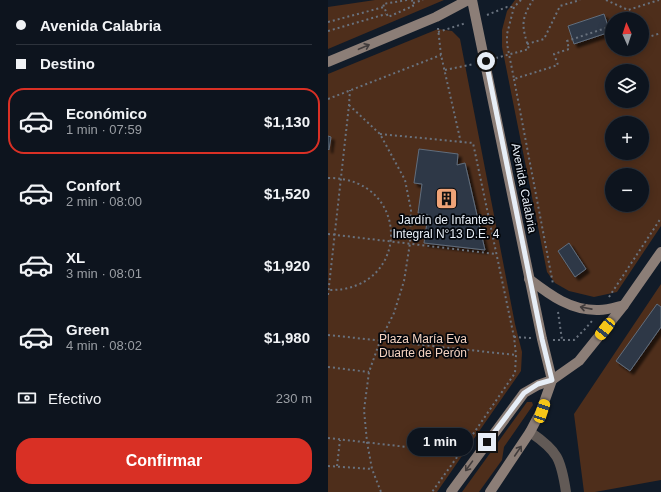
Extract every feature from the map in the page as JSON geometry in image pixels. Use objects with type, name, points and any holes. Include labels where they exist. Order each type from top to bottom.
[{"type":"main road","points":[[328,62],[436,16],[468,0]]},
{"type":"main road","name":"Avenida Calabria","points":[[472,0],[529,279],[552,380]]},
{"type":"main road","points":[[451,492],[524,393],[538,384],[552,380],[579,361],[624,305],[661,252]]},
{"type":"main road","points":[[529,279],[556,299],[570,305],[600,310],[624,305]]},
{"type":"main road","points":[[490,492],[530,432],[542,411],[552,380]]},
{"type":"street","points":[[530,432],[555,453],[562,470],[566,492]]},
{"type":"path","points":[[328,22],[384,7],[383,4],[407,0]]},
{"type":"path","points":[[384,7],[388,17],[413,6],[412,1],[422,0]]},
{"type":"path","points":[[521,0],[514,7],[507,34],[507,44],[556,299],[562,340]]},
{"type":"path","points":[[514,54],[529,49],[522,23],[526,11],[533,0]]},
{"type":"path","points":[[527,44],[544,38],[560,6],[580,0]]},
{"type":"path","points":[[606,0],[628,10],[659,0]]},
{"type":"path","points":[[328,31],[387,14]]},
{"type":"path","points":[[436,16],[441,55],[461,143]]},
{"type":"path","points":[[514,79],[558,65],[554,54],[569,48],[567,41],[605,28]]},
{"type":"path","points":[[649,37],[661,33]]},
{"type":"path","points":[[328,99],[441,55]]},
{"type":"path","points":[[328,295],[342,178],[350,90]]},
{"type":"path","points":[[349,105],[380,134],[405,180],[411,210],[410,244],[404,281],[396,306],[380,340],[369,372],[364,410],[367,442],[372,469],[381,492]]},
{"type":"path","points":[[380,134],[473,143],[514,337],[516,355],[515,373],[432,492]]},
{"type":"path","points":[[328,178],[342,178],[359,183],[373,193],[384,206],[390,223],[391,241],[388,255],[381,268],[370,279],[358,286],[343,290],[328,290]]},
{"type":"path","points":[[514,337],[574,340],[586,328],[600,310],[661,218]]},
{"type":"path","points":[[328,234],[496,254]]},
{"type":"path","points":[[328,335],[516,355]]},
{"type":"path","points":[[328,367],[369,372]]},
{"type":"path","points":[[328,438],[460,453]]},
{"type":"path","points":[[337,466],[340,440]]},
{"type":"path","points":[[328,466],[372,469]]},
{"type":"green space","points":[[375,0],[444,0],[328,49],[328,7]]},
{"type":"green space","points":[[515,0],[661,0],[661,226],[617,292],[594,297],[569,291],[555,283],[547,272],[502,47],[502,30],[507,11]]},
{"type":"green space","name":"Plaza María Eva Duarte de Perón","points":[[438,29],[452,31],[460,39],[515,324],[522,352],[521,371],[437,492],[328,492],[328,74]]},
{"type":"green space","points":[[661,284],[661,307],[657,304],[630,370],[661,327],[661,480],[595,492],[584,492],[574,414]]},
{"type":"green space","points":[[527,402],[532,402],[533,405],[504,447],[502,460],[479,492],[462,492]]},
{"type":"building","points":[[604,14],[605,17],[605,34],[574,44],[568,26]]},
{"type":"building","points":[[328,136],[331,137],[329,150],[328,149]]},
{"type":"building","name":"Jardín de Infantes Integral N°13 D.E. 4","points":[[419,149],[458,154],[457,165],[465,163],[485,250],[424,243],[428,215],[418,213],[422,184],[414,183]]},
{"type":"building","points":[[569,243],[586,269],[575,277],[558,251]]},
{"type":"building","points":[[657,304],[661,307],[661,327],[630,371],[616,361]]},
{"type":"place","name":"Jardín de Infantes Integral N°13 D.E. 4","points":[[446,199]]},
{"type":"route","points":[[486,61],[529,279],[552,380],[538,384],[524,393],[514,404],[487,442]]}]
